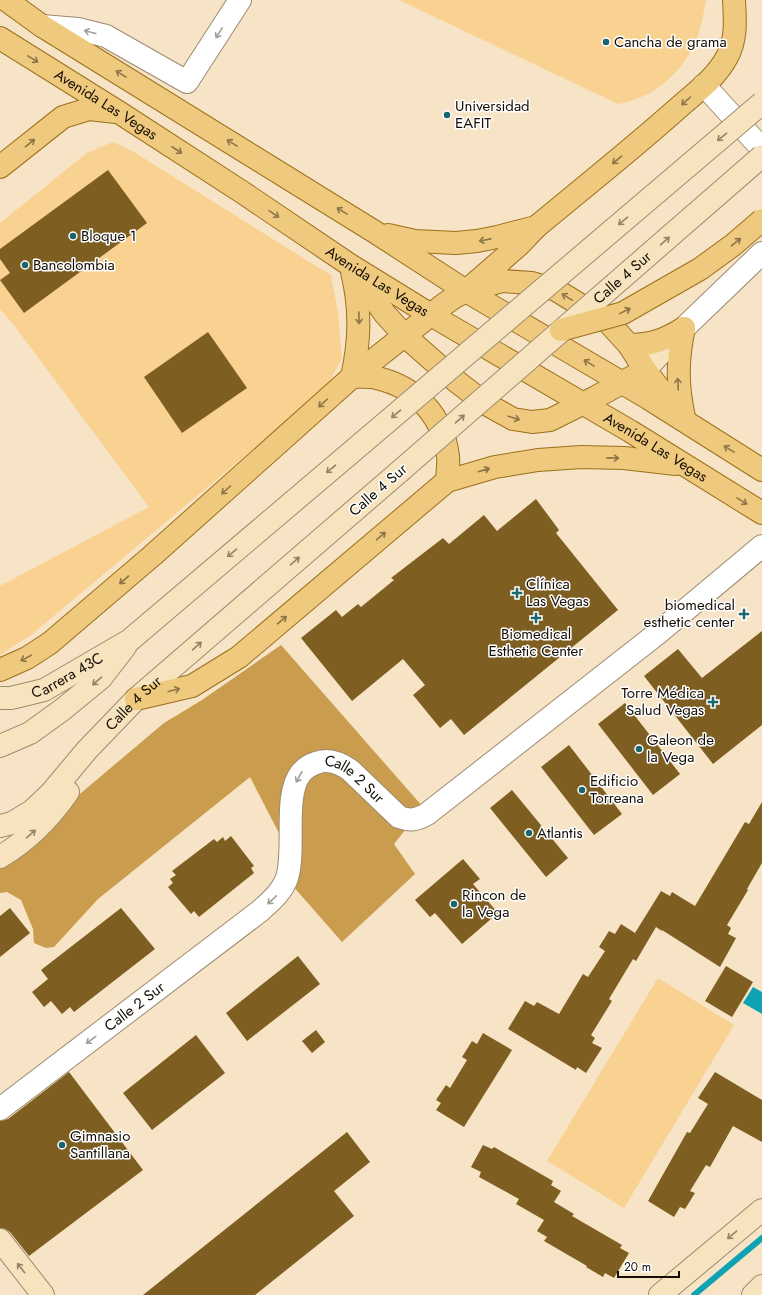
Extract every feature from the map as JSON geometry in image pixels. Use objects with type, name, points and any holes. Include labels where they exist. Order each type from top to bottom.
[{"type":"main road","points":[[6,0],[42,26],[375,232],[464,289],[622,383],[762,470]]},
{"type":"main road","points":[[0,670],[27,658],[50,643],[153,555],[352,377],[464,289],[516,241],[536,227],[647,136],[715,75],[728,56],[733,40],[735,24],[734,0]]},
{"type":"main road","name":"Avenida Las Vegas","points":[[0,38],[242,192],[350,266],[630,431],[762,513]]},
{"type":"main road","points":[[0,746],[30,733],[62,710],[101,678],[130,640],[762,103]]},
{"type":"main road","points":[[0,167],[63,117],[89,109],[120,113]]},
{"type":"main road","name":"Calle 4 Sur","points":[[0,826],[12,823],[32,811],[51,793],[87,750],[136,700],[762,156]]},
{"type":"main road","points":[[562,330],[623,313],[700,269],[733,245],[762,220]]},
{"type":"main road","points":[[375,232],[415,241],[456,243],[497,237],[536,227]]},
{"type":"main road","points":[[350,266],[385,314],[405,336],[456,381],[486,404],[513,419],[532,422],[550,420],[583,404],[645,370],[684,328]]},
{"type":"main road","points":[[350,266],[356,287],[359,316],[357,353],[352,377]]},
{"type":"main road","points":[[464,289],[502,281],[532,283],[556,290],[608,322],[629,345],[645,370],[685,422]]},
{"type":"main road","points":[[629,345],[654,343],[670,337],[684,328]]},
{"type":"main road","points":[[684,328],[679,350],[678,373],[679,397],[685,422]]},
{"type":"main road","points":[[352,377],[376,378],[398,384],[418,397],[433,414],[444,435],[449,458],[447,481]]},
{"type":"main road","points":[[136,700],[192,686],[239,657],[447,481],[495,467],[538,460],[581,457],[624,458],[685,466]]},
{"type":"main road","name":"Carrera 43C","points":[[0,698],[11,698],[44,690],[130,640]]},
{"type":"main road","points":[[0,857],[14,849],[39,827],[60,804],[74,784],[87,750]]},
{"type":"main road","points":[[660,1295],[762,1210]]},
{"type":"main road","points":[[0,1240],[43,1295]]},
{"type":"main road","points":[[753,1295],[762,1286]]},
{"type":"street","points":[[42,26],[78,28],[106,36],[187,82],[240,0]]},
{"type":"street","points":[[704,85],[762,149]]},
{"type":"street","points":[[684,328],[762,252]]},
{"type":"street","name":"Calle 2 Sur","points":[[0,1110],[254,916],[281,892],[287,878],[290,860],[291,803],[294,787],[300,773],[308,766],[320,761],[332,761],[342,764],[399,817],[407,820],[418,819],[427,814],[658,633],[762,546]]},
{"type":"shaded area","name":"Cancha de grama","points":[[399,0],[706,0],[697,39],[681,66],[662,85],[647,95],[618,104]]},
{"type":"shaded area","points":[[113,142],[134,152],[331,275],[338,313],[342,358],[326,388],[31,635],[0,655],[0,586],[149,507],[17,329],[0,309],[0,223],[87,153]]},
{"type":"shaded area","points":[[281,645],[423,807],[394,844],[415,874],[342,942],[292,885],[296,866],[250,777],[98,899],[54,947],[46,948],[34,943],[33,929],[21,900],[7,892],[0,893],[0,863],[164,723],[202,700]]},
{"type":"shaded area","points":[[658,978],[734,1025],[624,1208],[547,1161]]},
{"type":"water","points":[[753,987],[762,992],[762,1014],[743,1003]]},
{"type":"building","name":"Bloque 1","points":[[108,170],[147,223],[24,313],[0,280],[10,273],[0,259],[0,249]]},
{"type":"building","points":[[208,332],[247,388],[182,433],[144,377]]},
{"type":"building","name":"Clínica Las Vegas","points":[[536,499],[559,530],[556,533],[618,610],[464,735],[451,719],[440,728],[413,695],[425,685],[403,659],[352,701],[301,638],[336,610],[342,617],[358,604],[361,607],[394,580],[391,578],[443,538],[449,544],[484,515],[497,531]]},
{"type":"building","name":"Torre Médica Salud Vegas","points":[[762,631],[762,725],[713,764],[644,676],[678,649],[702,678]]},
{"type":"building","name":"Galeon de la Vega","points":[[625,703],[680,774],[653,795],[598,724]]},
{"type":"building","name":"Edificio Torreana","points":[[569,745],[622,814],[594,835],[541,767]]},
{"type":"building","name":"Atlantis","points":[[512,790],[568,858],[546,877],[490,808]]},
{"type":"building","points":[[762,802],[762,863],[727,925],[731,928],[728,934],[736,938],[720,967],[656,927],[636,961],[633,959],[609,999],[612,1001],[591,1035],[595,1038],[592,1043],[602,1048],[586,1073],[577,1067],[576,1070],[508,1029],[525,1001],[534,1006],[537,1002],[559,1014],[583,974],[588,977],[605,951],[599,947],[609,931],[615,934],[621,924],[635,933],[661,891],[670,896],[672,892],[695,906],[745,822],[749,824]]},
{"type":"building","points":[[231,836],[254,866],[251,868],[254,873],[199,917],[194,911],[191,914],[168,887],[173,883],[170,879],[176,875],[172,871],[214,839],[217,842],[223,837],[225,841]]},
{"type":"building","name":"Rincon de la Vega","points":[[463,859],[480,879],[473,884],[498,913],[462,944],[435,913],[430,917],[415,900]]},
{"type":"building","points":[[10,908],[30,933],[0,957],[0,916]]},
{"type":"building","points":[[121,908],[155,949],[74,1012],[70,1007],[62,1014],[51,1001],[44,1007],[32,992],[48,979],[41,970]]},
{"type":"building","points":[[298,956],[320,984],[247,1041],[226,1013]]},
{"type":"building","points":[[726,966],[753,982],[732,1017],[705,1001]]},
{"type":"building","points":[[316,1030],[325,1042],[312,1053],[302,1041]]},
{"type":"building","points":[[483,1033],[512,1050],[464,1127],[436,1110],[441,1103],[436,1100],[446,1085],[450,1088],[467,1060],[462,1057],[472,1041],[477,1044]]},
{"type":"building","points":[[196,1035],[225,1073],[152,1130],[123,1093]]},
{"type":"building","name":"Gimnasio Santillana","points":[[69,1072],[143,1170],[29,1256],[10,1232],[0,1228],[0,1121],[8,1119]]},
{"type":"building","points":[[715,1072],[762,1100],[762,1142],[733,1126],[710,1167],[706,1165],[690,1191],[695,1193],[685,1209],[680,1207],[674,1217],[648,1201],[687,1132],[690,1133],[708,1104],[698,1098]]},
{"type":"building","points":[[347,1132],[370,1162],[334,1191],[354,1216],[255,1295],[143,1295]]},
{"type":"building","points":[[483,1145],[492,1149],[494,1147],[553,1181],[551,1185],[561,1191],[554,1202],[574,1214],[572,1216],[622,1245],[620,1248],[629,1253],[614,1278],[605,1273],[603,1277],[544,1241],[547,1237],[537,1231],[544,1220],[516,1204],[519,1199],[479,1177],[481,1172],[471,1167]]},
{"type":"waterway","points":[[694,1295],[762,1238]]},
{"type":"place","name":"Cancha de grama","points":[[606,42]]},
{"type":"place","name":"Universidad EAFIT","points":[[447,115]]},
{"type":"place","name":"Bloque 1","points":[[73,236]]},
{"type":"place","name":"Bancolombia","points":[[25,265]]},
{"type":"place","name":"Clínica Las Vegas","points":[[517,593]]},
{"type":"place","name":"biomedical esthetic center","points":[[744,614]]},
{"type":"place","name":"Biomedical Esthetic Center","points":[[536,618]]},
{"type":"place","name":"Torre Médica Salud Vegas","points":[[713,702]]},
{"type":"place","name":"Galeon de la Vega","points":[[639,749]]},
{"type":"place","name":"Edificio Torreana","points":[[582,790]]},
{"type":"place","name":"Atlantis","points":[[529,833]]},
{"type":"place","name":"Rincon de la Vega","points":[[454,904]]},
{"type":"place","name":"Gimnasio Santillana","points":[[62,1145]]}]
